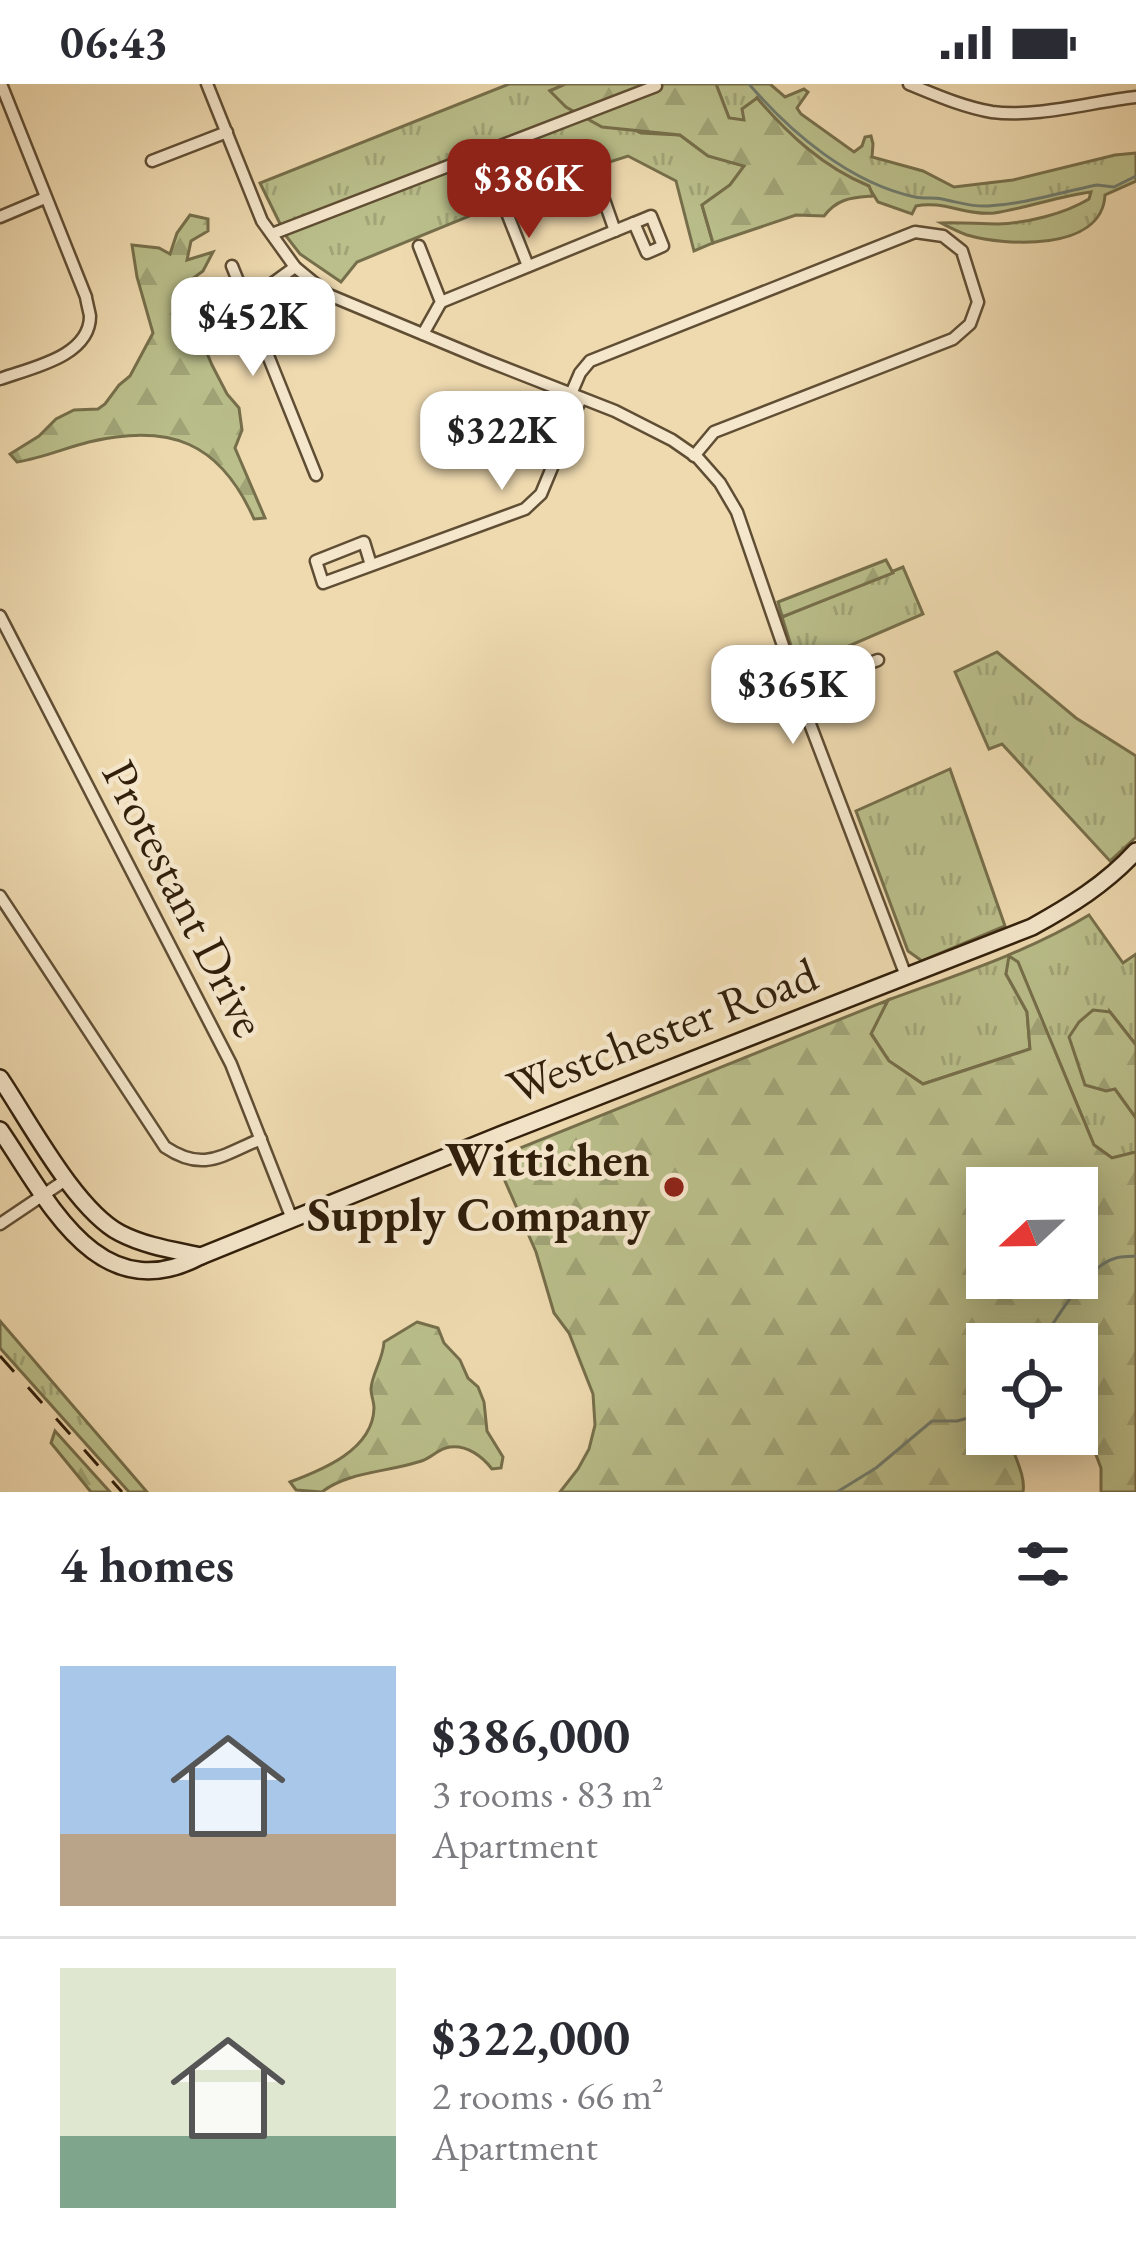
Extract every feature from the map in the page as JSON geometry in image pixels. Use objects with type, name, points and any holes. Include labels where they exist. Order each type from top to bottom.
[{"type":"street","points":[[0,379],[74,347],[85,336],[91,316],[1,84]]},
{"type":"street","points":[[206,84],[257,210],[295,267],[329,295],[615,411],[672,440],[720,483],[737,512],[798,690],[906,976]]},
{"type":"street","points":[[909,84],[992,112],[1023,113],[1136,97]]},
{"type":"street","points":[[1104,84],[1107,100]]},
{"type":"street","points":[[272,235],[656,86]]},
{"type":"street","points":[[152,161],[226,132]]},
{"type":"street","points":[[596,177],[615,231]]},
{"type":"street","points":[[0,217],[45,197]]},
{"type":"street","points":[[506,213],[528,266]]},
{"type":"street","points":[[423,334],[441,302],[634,223]]},
{"type":"street","points":[[371,565],[364,542],[316,561],[323,583],[524,509],[541,494],[580,373],[590,361],[915,232],[944,236],[962,251],[978,302],[970,324],[953,339],[714,432],[694,456]]},
{"type":"street","points":[[419,246],[441,302]]},
{"type":"street","points":[[232,266],[316,476]]},
{"type":"street","points":[[247,302],[295,267]]},
{"type":"street","name":"Protestant Drive","points":[[0,616],[231,1064],[292,1219]]},
{"type":"street","points":[[798,690],[878,660]]},
{"type":"street","name":"Westchester Road","points":[[0,1130],[71,1234],[96,1255],[120,1268],[154,1272],[180,1267],[1032,927],[1115,874],[1136,851]]},
{"type":"street","points":[[0,896],[165,1147],[182,1158],[201,1162],[261,1139]]},
{"type":"street","points":[[0,1078],[89,1208],[114,1230],[142,1243],[201,1256]]},
{"type":"street","points":[[0,1224],[67,1179]]},
{"type":"green space","points":[[509,84],[566,84],[551,90],[641,133],[680,135],[708,156],[745,166],[730,185],[702,205],[713,243],[694,251],[676,181],[628,156],[572,174],[357,262],[341,282],[300,254],[286,236],[260,183]]},
{"type":"green space","points":[[566,84],[716,84],[729,118],[744,120],[742,109],[757,98],[808,149],[869,186],[873,196],[840,202],[824,216],[796,215],[713,243],[702,205],[730,185],[744,166],[708,156],[680,135],[602,127],[566,107],[550,91]]},
{"type":"green space","points":[[716,84],[770,84],[785,97],[804,89],[808,92],[797,108],[801,114],[854,152],[871,136],[872,157],[923,171],[954,187],[1013,180],[1136,153],[1136,181],[1105,195],[1100,214],[1070,236],[1027,242],[967,235],[941,223],[1033,220],[1079,204],[1091,192],[994,213],[926,205],[916,206],[912,214],[878,202],[868,186],[837,173],[782,128],[757,98],[744,121],[729,118]]},
{"type":"green space","points":[[190,215],[208,219],[208,231],[191,241],[187,260],[213,252],[203,271],[188,282],[187,305],[212,365],[239,408],[242,430],[235,448],[265,518],[254,519],[225,472],[208,456],[168,438],[118,437],[17,462],[10,454],[56,419],[74,410],[98,409],[130,376],[153,333],[132,245],[170,254]]},
{"type":"green space","points":[[886,560],[893,573],[782,617],[778,602]]},
{"type":"green space","points":[[903,567],[923,614],[798,668],[782,617]]},
{"type":"green space","points":[[997,652],[1076,718],[1136,756],[1136,837],[1110,861],[1002,744],[989,749],[955,672]]},
{"type":"green space","points":[[950,769],[1005,926],[922,961],[908,951],[856,811]]},
{"type":"green space","points":[[1089,915],[1123,963],[1136,954],[1136,1045],[1110,1012],[1115,1089],[1136,1118],[1136,1152],[1112,1158],[1094,1145],[1018,963],[1006,974],[1027,1012],[1030,1049],[923,1084],[889,1061],[871,1033],[888,1000],[1016,952]]},
{"type":"green space","points":[[1009,956],[1018,962],[1094,1145],[1112,1158],[1136,1152],[1136,1492],[1101,1492],[1096,1455],[1098,1323],[966,1323],[966,1455],[1015,1455],[1023,1492],[560,1492],[589,1449],[595,1425],[593,1394],[569,1333],[554,1313],[536,1252],[495,1158],[888,1000],[871,1034],[889,1061],[923,1084],[1030,1049],[1027,1012],[1006,974]]},
{"type":"green space","points":[[1093,1010],[1110,1012],[1136,1045],[1136,1118],[1115,1089],[1085,1085],[1069,1037]]},
{"type":"green space","points":[[0,1321],[147,1492],[129,1492],[0,1348]]},
{"type":"green space","points":[[417,1322],[438,1328],[478,1387],[487,1431],[503,1457],[501,1468],[492,1469],[468,1450],[450,1447],[424,1460],[344,1480],[322,1492],[296,1490],[290,1482],[344,1456],[365,1436],[374,1408],[372,1383],[384,1342]]},
{"type":"green space","points":[[55,1431],[110,1492],[91,1492],[51,1443]]},
{"type":"waterway","points":[[749,84],[823,154],[868,180],[915,197],[1002,205],[1097,185],[1114,187],[1136,176]]},
{"type":"waterway","points":[[1054,1323],[1094,1271],[1116,1258],[1136,1256]]},
{"type":"waterway","points":[[837,1492],[876,1468],[932,1421],[966,1419]]},
{"type":"railway","points":[[0,1356],[122,1492]]},
{"type":"place","name":"Wittichen Supply Company","points":[[674,1187]]}]
